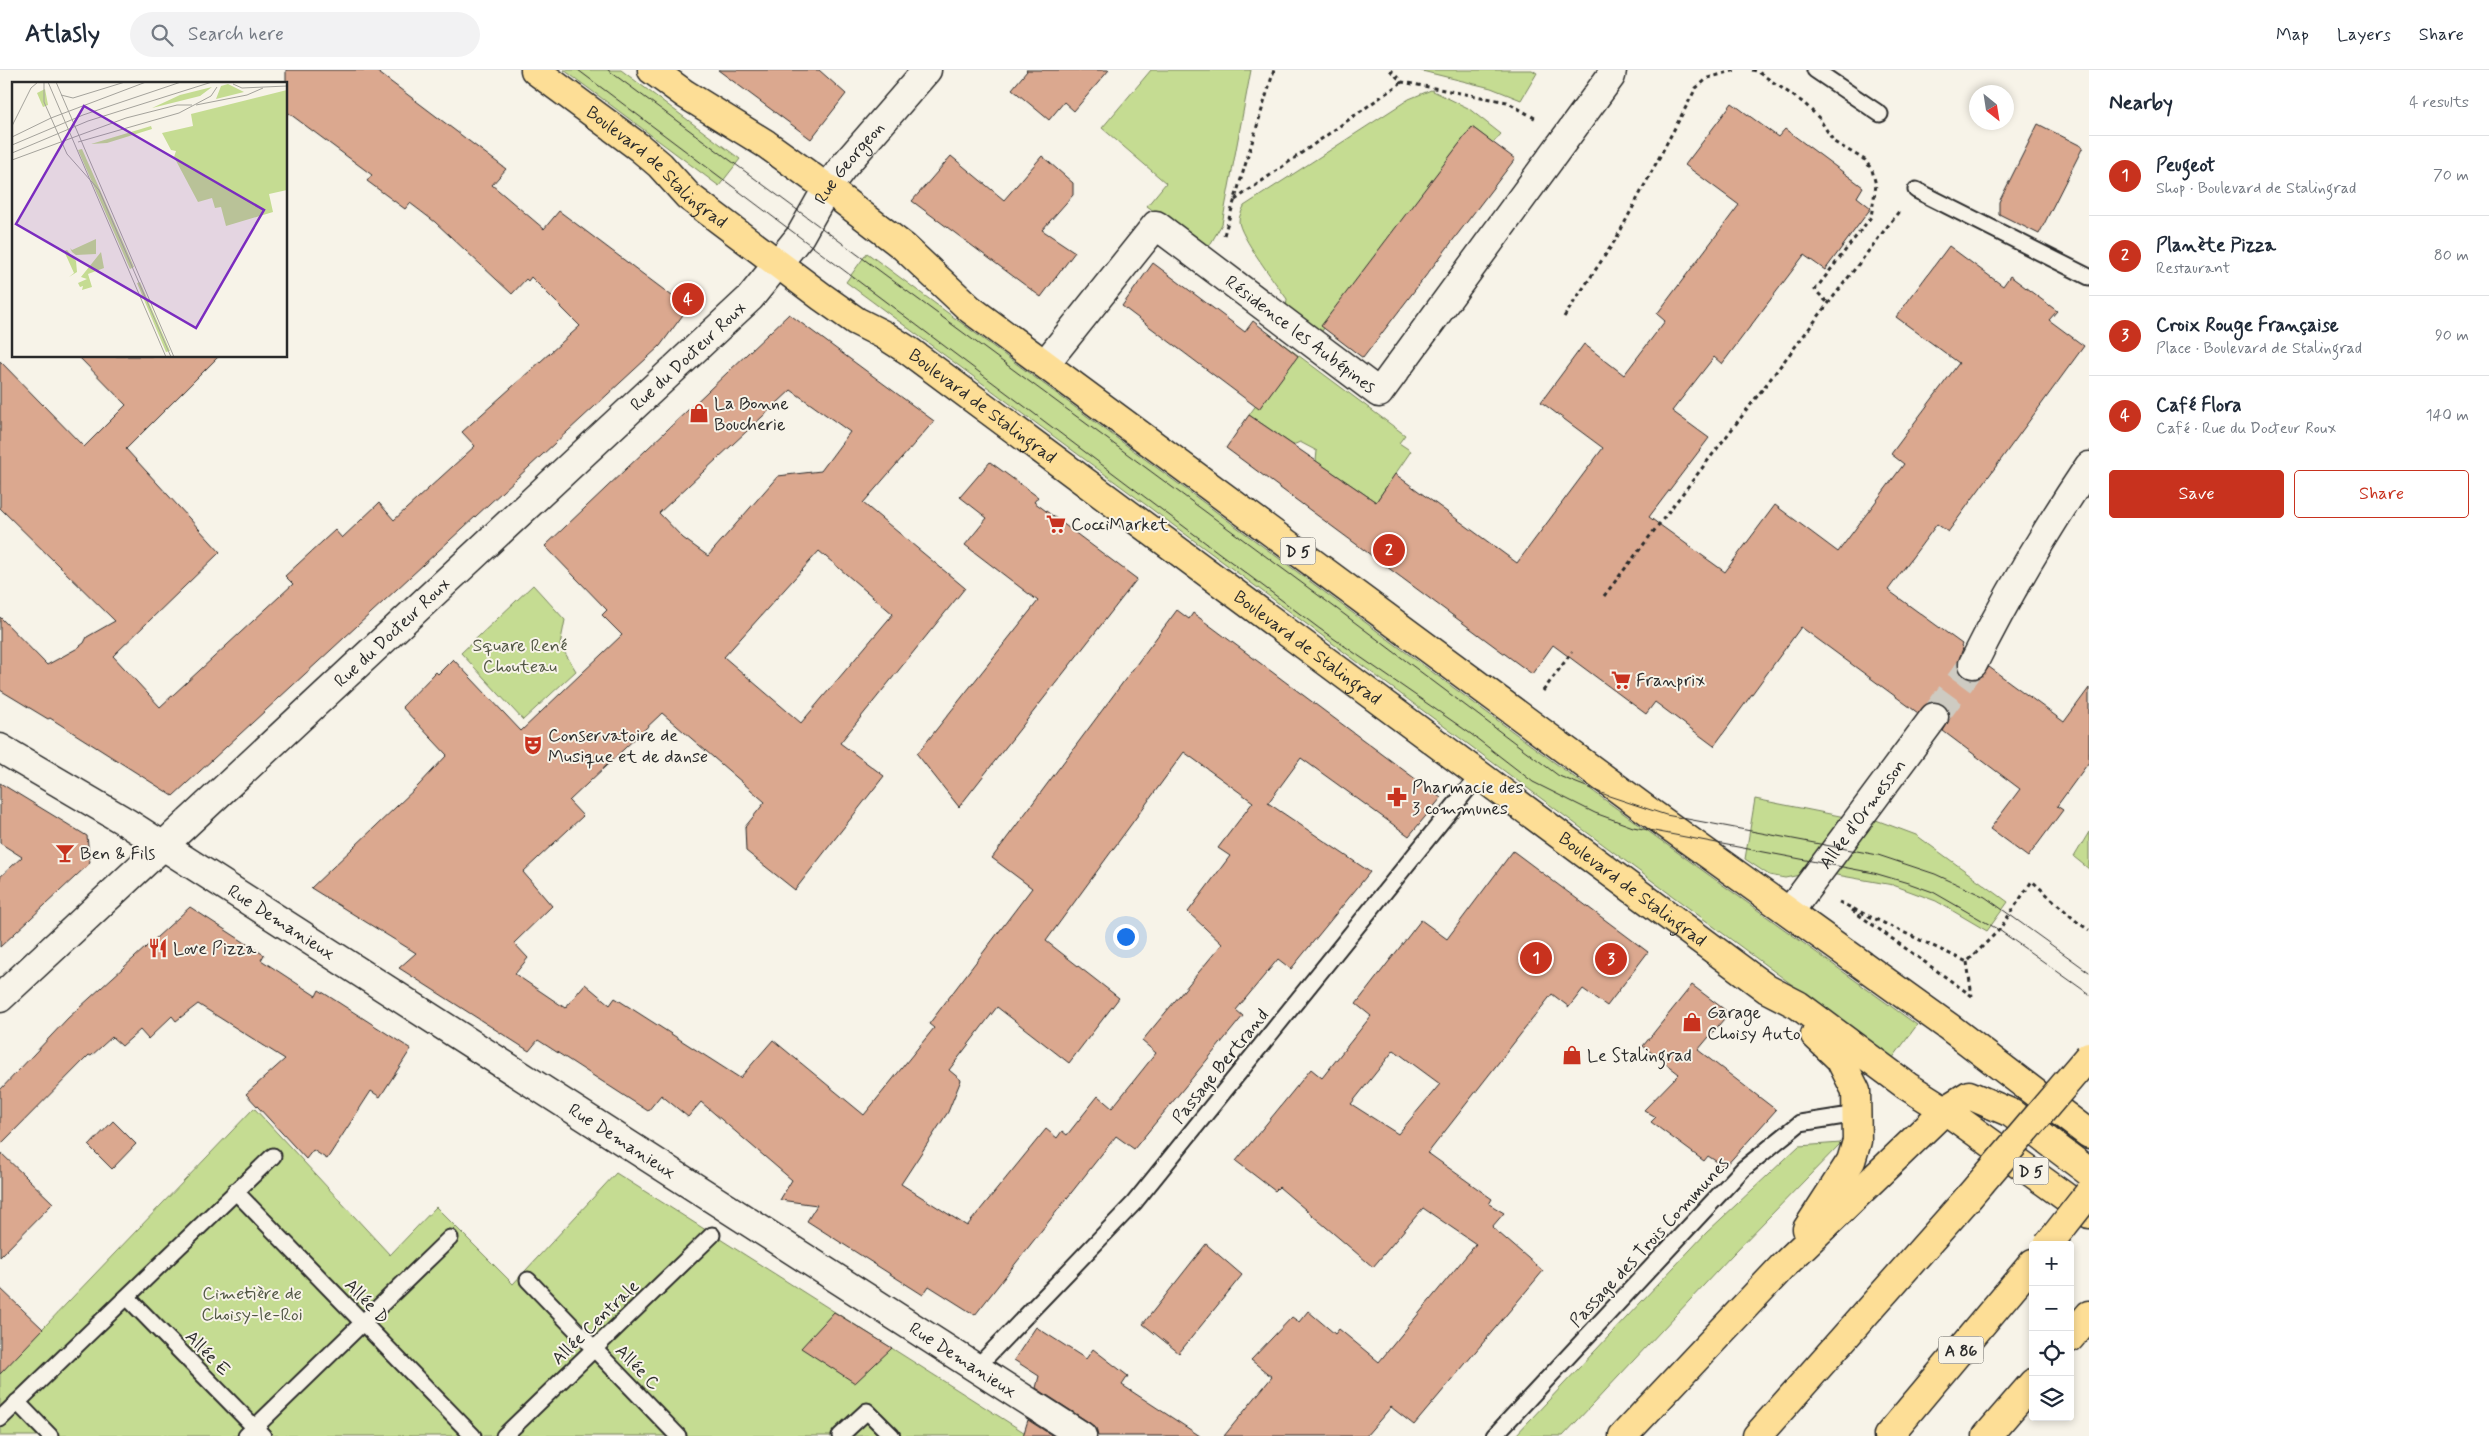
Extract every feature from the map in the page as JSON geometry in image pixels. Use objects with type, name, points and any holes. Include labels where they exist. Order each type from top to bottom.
[{"type":"main road","name":"Boulevard de Stalingrad","points":[[535,70],[660,164],[688,196],[847,316],[884,335],[909,351],[1767,988],[1798,1005],[1907,1086],[1945,1110],[2089,1214]]},
{"type":"main road","name":"D 5","points":[[652,70],[684,94],[758,139],[827,188],[904,247],[970,309],[1644,808],[1949,1027],[2089,1134]]},
{"type":"main road","points":[[1782,1268],[1851,1161],[1857,1141],[1856,1091],[1840,1059],[1816,1036],[1798,1005]]},
{"type":"main road","points":[[1757,1436],[1968,1198],[2089,1056]]},
{"type":"main road","points":[[1623,1436],[1782,1268],[1945,1110],[1969,1095],[2011,1113],[2089,1172]]},
{"type":"main road","points":[[2051,1241],[2089,1193]]},
{"type":"main road","name":"A 86","points":[[1888,1436],[2029,1268]]},
{"type":"main road","points":[[2074,1333],[2089,1316]]},
{"type":"main road","points":[[1987,1436],[2029,1387]]},
{"type":"street","name":"Rue Georgeon","points":[[779,263],[800,236],[827,188],[842,167],[927,70]]},
{"type":"street","name":"Résidence les Aubépines","points":[[1045,364],[1156,225],[1379,393],[1613,72]]},
{"type":"street","name":"Rue du Docteur Roux","points":[[0,998],[163,848],[750,298],[779,263]]},
{"type":"street","points":[[1973,664],[1997,614],[2040,540],[2089,466]]},
{"type":"street","name":"Allée d'Ormesson","points":[[1790,911],[1934,717]]},
{"type":"street","name":"Rue Demanieux","points":[[0,748],[126,822],[163,848],[1082,1436]]},
{"type":"lane","points":[[1815,70],[1880,114]]},
{"type":"lane","points":[[1916,190],[2089,277]]},
{"type":"lane","name":"Passage Bertrand","points":[[976,1368],[1134,1202],[1479,775]]},
{"type":"lane","name":"Passage des Trois Communes","points":[[1494,1436],[1742,1169],[1800,1123],[1857,1114]]},
{"type":"lane","points":[[0,1419],[273,1156]]},
{"type":"lane","name":"Allée D","points":[[235,1191],[473,1436]]},
{"type":"lane","name":"Allée Centrale","points":[[504,1436],[712,1235]]},
{"type":"lane","points":[[255,1433],[362,1323],[450,1238]]},
{"type":"lane","name":"Allée C","points":[[528,1280],[678,1436]]},
{"type":"lane","name":"Allée E","points":[[127,1297],[255,1433]]},
{"type":"lane","points":[[18,1402],[50,1436]]},
{"type":"lane","points":[[840,1436],[867,1411],[892,1436]]},
{"type":"path","points":[[1214,269],[1274,70]]},
{"type":"path","points":[[1390,70],[1402,82],[1507,102],[1567,137]]},
{"type":"path","points":[[1564,317],[1616,239],[1696,88],[1708,78],[1736,70]]},
{"type":"path","points":[[1752,70],[1757,71],[1804,104],[1819,118],[1834,142],[1866,160],[1872,170],[1876,185],[1870,217],[1815,290],[1828,303]]},
{"type":"path","points":[[1235,200],[1402,82]]},
{"type":"path","points":[[1604,596],[1916,190]]},
{"type":"path","points":[[1522,717],[1572,652]]},
{"type":"path","points":[[1968,962],[1999,930],[2032,881],[2076,922],[2089,930]]},
{"type":"path","points":[[1809,885],[1848,907],[1972,996],[1968,962]]},
{"type":"path","points":[[1848,907],[1902,930],[1968,962]]},
{"type":"green space","points":[[564,70],[621,70],[740,159],[719,186]]},
{"type":"green space","points":[[1151,70],[1251,70],[1222,224],[1207,250],[1147,206],[1166,183],[1102,128]]},
{"type":"green space","points":[[1418,70],[1532,70],[1537,73],[1521,100],[1491,88]]},
{"type":"green space","points":[[1431,90],[1468,108],[1501,134],[1493,143],[1472,127],[1319,335],[1286,309],[1287,299],[1259,260],[1241,228],[1239,219],[1244,206],[1409,99]]},
{"type":"green space","points":[[867,253],[1609,803],[1917,1025],[1892,1059],[846,282]]},
{"type":"green space","points":[[1267,332],[1405,435],[1399,443],[1411,451],[1376,502],[1316,461],[1317,451],[1300,442],[1293,445],[1249,415],[1276,378]]},
{"type":"green space","name":"Square René Chouteau","points":[[533,585],[565,620],[560,645],[576,671],[523,720],[461,653]]},
{"type":"green space","points":[[1755,799],[1845,817],[1800,875],[1785,878],[1769,875],[1745,859]]},
{"type":"green space","points":[[1876,820],[1916,835],[2008,902],[1987,931],[1936,901],[1893,885],[1831,874]]},
{"type":"green space","points":[[2089,832],[2089,869],[2074,857]]},
{"type":"green space","name":"Cimetière de Choisy-le-Roi","points":[[254,1108],[390,1255],[436,1207],[513,1284],[616,1173],[1030,1436],[0,1436],[0,1373]]},
{"type":"green space","points":[[1841,1143],[1732,1255],[1563,1436],[1515,1436],[1706,1233],[1799,1146]]},
{"type":"building","points":[[286,70],[375,70],[506,169],[492,185],[544,229],[559,211],[688,308],[660,346],[173,796],[50,718],[48,719],[0,690],[0,617],[47,665],[76,649],[84,643],[87,637],[115,621],[0,508],[0,361],[84,447],[126,405],[80,358],[217,358],[126,449],[220,552],[113,656],[160,707],[293,584],[285,576],[335,530],[342,538],[379,503],[394,520],[475,446],[462,432],[580,326],[531,277],[528,281],[526,279],[512,294],[435,222],[410,203],[405,209],[367,181],[372,175],[288,112],[288,82],[286,82]]},
{"type":"building","points":[[718,70],[819,70],[846,94],[811,139]]},
{"type":"building","points":[[1026,70],[1109,70],[1074,111],[1064,102],[1049,120],[1012,89]]},
{"type":"building","points":[[1732,103],[1778,137],[1785,129],[1863,187],[1857,197],[1871,208],[1825,270],[1804,255],[1722,364],[1714,357],[1672,411],[1709,438],[1649,517],[1725,572],[1775,505],[1838,552],[1904,464],[1891,454],[1959,363],[1896,317],[1949,246],[2003,286],[2010,276],[2057,311],[2049,320],[2084,346],[1948,532],[1937,524],[1888,590],[1962,644],[1963,648],[1957,665],[1960,673],[1966,678],[1974,680],[1981,677],[1989,667],[2064,722],[2089,688],[2089,762],[2057,806],[2063,810],[2028,857],[1990,829],[2020,789],[1943,731],[1950,718],[1944,705],[1936,702],[1928,703],[1918,713],[1801,627],[1714,746],[1655,702],[1646,714],[1553,645],[1532,674],[1226,448],[1249,415],[1376,502],[1395,474],[1517,563],[1603,448],[1541,402],[1584,344],[1624,375],[1665,321],[1657,314],[1739,205],[1685,165]]},
{"type":"building","points":[[2038,124],[2083,147],[2039,234],[1999,214],[1999,202]]},
{"type":"building","points":[[1472,127],[1515,159],[1363,358],[1321,326]]},
{"type":"building","points":[[951,156],[1004,200],[1042,156],[1073,183],[1073,195],[1042,230],[1075,252],[1041,297],[912,201]]},
{"type":"building","points":[[1153,263],[1245,332],[1253,321],[1298,356],[1259,409],[1122,306]]},
{"type":"building","points":[[789,314],[934,421],[863,503],[965,588],[840,743],[884,776],[795,890],[746,851],[745,827],[765,802],[662,713],[569,801],[583,816],[523,872],[552,906],[514,943],[528,958],[515,974],[565,1008],[585,984],[610,1005],[615,998],[740,1078],[773,1040],[864,1115],[934,1028],[929,1024],[1032,888],[992,858],[1177,610],[1189,619],[1193,613],[1441,798],[1409,836],[1301,758],[1268,803],[1370,872],[1291,969],[1278,959],[1236,1010],[1243,1016],[1134,1149],[1116,1136],[975,1315],[929,1286],[923,1295],[807,1221],[817,1205],[780,1200],[792,1180],[701,1102],[688,1117],[661,1095],[648,1111],[538,1040],[529,1051],[399,968],[416,953],[311,888],[418,786],[447,755],[402,707],[436,672],[438,674],[453,659],[521,731],[622,635],[602,615],[607,610],[545,546]],"holes":[[[791,390],[850,432],[821,471],[778,476],[708,556],[683,538],[659,513]],[[819,551],[893,614],[801,723],[724,657]],[[1184,752],[1253,802],[1218,848],[1230,856],[1188,912],[1222,944],[1142,1041],[1156,1053],[1112,1108],[1098,1096],[1067,1135],[1062,1131],[1057,1138],[1046,1129],[967,1226],[901,1184],[948,1112],[961,1080],[949,1070],[997,1007],[1069,1063],[1119,998],[1046,941]]]},
{"type":"building","points":[[990,462],[1038,497],[1034,502],[1137,579],[959,807],[917,754],[1038,601],[965,545],[987,518],[960,497]]},
{"type":"building","points":[[0,783],[87,836],[90,863],[0,947],[0,877],[22,857],[0,843]]},
{"type":"building","points":[[1513,851],[1648,952],[1607,1006],[1583,989],[1569,1007],[1552,994],[1428,1153],[1492,1199],[1489,1204],[1504,1213],[1492,1227],[1543,1271],[1414,1425],[1391,1407],[1366,1436],[1224,1436],[1272,1377],[1251,1360],[1292,1317],[1299,1322],[1308,1311],[1335,1334],[1339,1329],[1379,1362],[1476,1244],[1423,1208],[1373,1267],[1279,1187],[1275,1191],[1236,1161],[1311,1069],[1322,1078],[1371,1016],[1356,1004],[1421,920],[1447,939]],"holes":[[[1394,1050],[1440,1084],[1398,1134],[1351,1104]]]},
{"type":"building","points":[[190,907],[264,955],[261,960],[316,996],[319,990],[411,1049],[380,1097],[371,1091],[327,1159],[313,1150],[306,1159],[246,1094],[285,1059],[198,1004],[176,1021],[172,1016],[148,1039],[140,1030],[122,1046],[112,1037],[91,1056],[89,1055],[0,1145],[0,1090],[68,1018]]},
{"type":"building","points":[[1692,985],[1729,1013],[1698,1050],[1776,1110],[1725,1167],[1708,1156],[1704,1161],[1651,1122],[1656,1117],[1644,1110],[1679,1074],[1643,1046]]},
{"type":"building","points":[[113,1121],[136,1144],[112,1169],[89,1146]]},
{"type":"building","points":[[0,1152],[53,1203],[0,1257]]},
{"type":"building","points":[[1206,1244],[1242,1275],[1179,1353],[1143,1324]]},
{"type":"building","points":[[0,1288],[43,1329],[0,1374]]},
{"type":"building","points":[[834,1312],[892,1348],[855,1383],[801,1348]]},
{"type":"building","points":[[1036,1327],[1086,1359],[1093,1349],[1128,1376],[1122,1385],[1200,1436],[1098,1436],[1096,1428],[1090,1423],[1036,1388],[1039,1376],[1014,1360]]},
{"type":"building","points":[[1028,1420],[1053,1436],[1023,1436]]},
{"type":"tunnel","points":[[1934,717],[1973,664]]},
{"type":"tram line","points":[[578,70],[1320,629],[1471,734],[1533,782],[1595,813],[1633,827],[1874,873],[1933,892],[1999,930],[2089,994]]},
{"type":"tram line","points":[[608,70],[1337,609],[1559,776],[1609,796],[1666,815],[1878,855],[1935,874],[1985,897],[2089,972]]},
{"type":"place","name":"Café Flora","points":[[688,299]]},
{"type":"place","name":"La Bonne Boucherie","points":[[699,413]]},
{"type":"place","name":"CocciMarket","points":[[1056,524]]},
{"type":"place","name":"Planète Pizza","points":[[1389,550]]},
{"type":"place","name":"Franprix","points":[[1621,680]]},
{"type":"place","name":"Conservatoire de Musique et de danse","points":[[533,745]]},
{"type":"place","name":"Pharmacie des 3 communes","points":[[1397,797]]},
{"type":"place","name":"Ben & Fils","points":[[65,853]]},
{"type":"place","name":"Love Pizza","points":[[158,948]]},
{"type":"place","name":"Peugeot","points":[[1536,958]]},
{"type":"place","name":"Croix Rouge Française","points":[[1611,959]]},
{"type":"place","name":"Garage Choisy Auto","points":[[1692,1022]]},
{"type":"place","name":"Le Stalingrad","points":[[1572,1055]]}]
